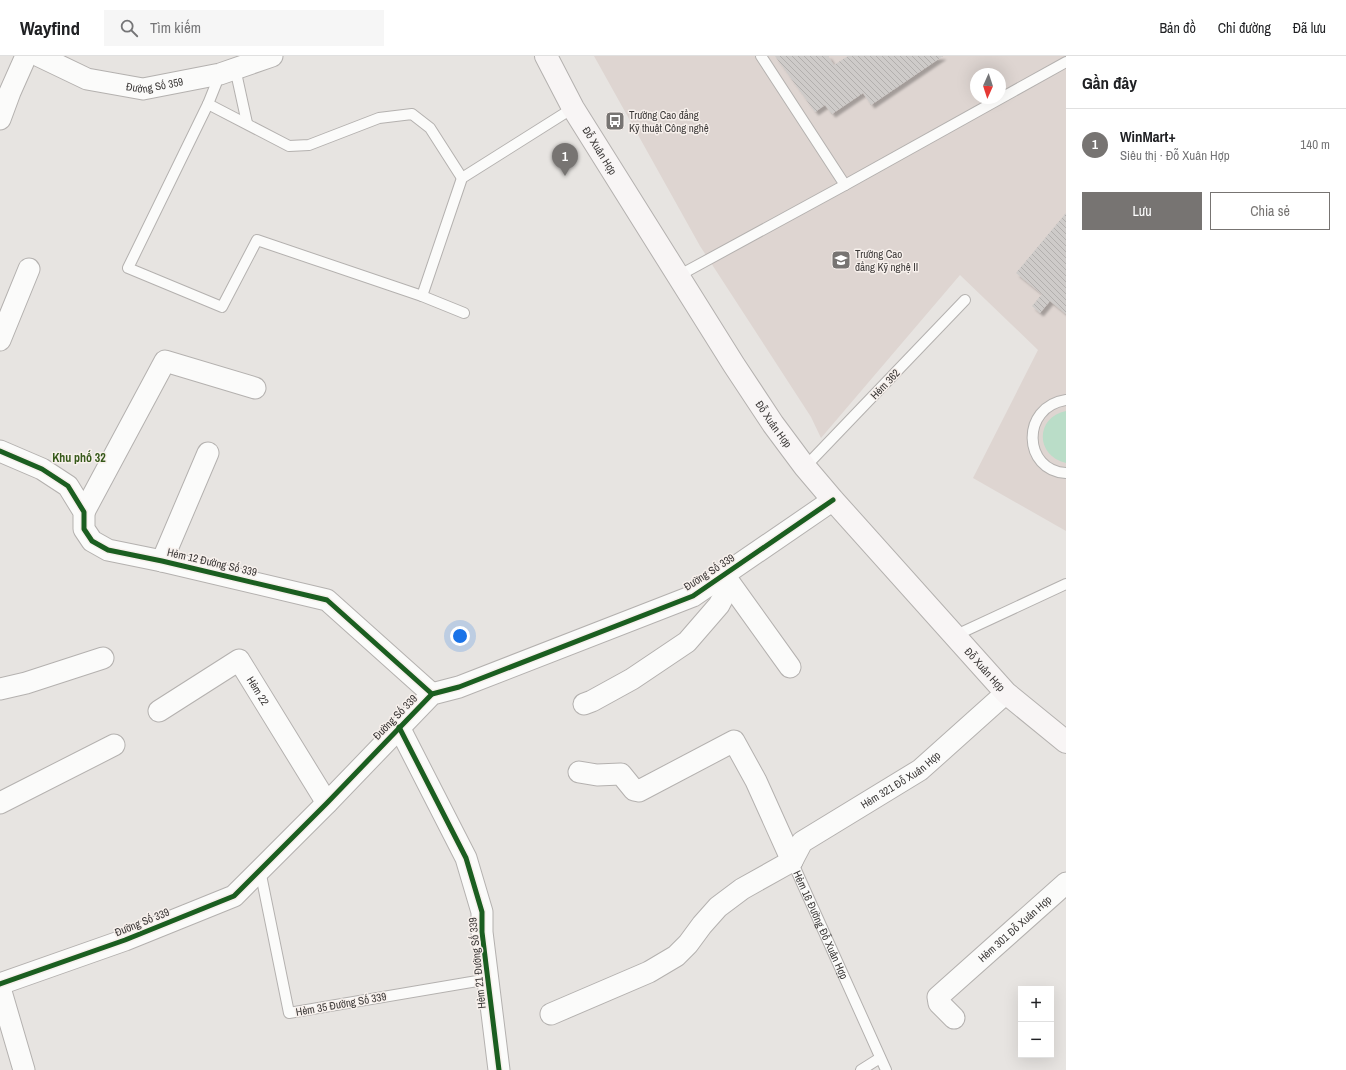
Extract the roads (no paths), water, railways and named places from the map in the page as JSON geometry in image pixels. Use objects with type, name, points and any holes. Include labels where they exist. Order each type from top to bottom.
[{"type":"main road","name":"Đỗ Xuân Hợp","points":[[546,56],[573,108],[738,372],[773,424],[805,467],[1006,693],[1066,742]]},
{"type":"street","points":[[0,120],[10,92],[26,56]]},
{"type":"street","name":"Đường Số 359","points":[[39,56],[87,79],[143,89],[227,71],[272,56]]},
{"type":"street","points":[[0,340],[29,269]]},
{"type":"street","points":[[84,512],[165,361],[255,388]]},
{"type":"street","name":"Hẻm 12 Đường Số 339","points":[[0,451],[42,470],[68,486],[84,512],[84,529],[92,541],[108,550],[162,561],[327,600],[432,694]]},
{"type":"street","points":[[162,561],[208,453]]},
{"type":"street","name":"Đường Số 339","points":[[0,984],[125,940],[234,896],[327,803],[399,726],[432,694],[459,687],[693,596],[727,579],[833,500]]},
{"type":"street","points":[[727,579],[790,667]]},
{"type":"street","points":[[584,704],[632,679],[687,642],[719,605],[727,579]]},
{"type":"street","points":[[0,689],[26,683],[103,658]]},
{"type":"street","name":"Hẻm 22","points":[[159,711],[239,660],[327,803]]},
{"type":"street","name":"Hẻm 321 Đỗ Xuân Hợp","points":[[792,861],[802,842],[920,770],[1006,693]]},
{"type":"street","name":"Hẻm 21 Đường Số 339","points":[[399,726],[466,858],[482,912],[482,932],[489,979],[499,1070]]},
{"type":"street","name":"Hẻm 16 Đường Đỗ Xuân Hợp","points":[[579,772],[597,775],[621,774],[626,778],[634,790],[640,791],[734,741],[756,780],[792,861]]},
{"type":"street","points":[[0,803],[114,745]]},
{"type":"street","points":[[551,1014],[649,972],[676,956],[688,944],[718,907],[742,889],[792,861]]},
{"type":"street","name":"Hẻm 301 Đỗ Xuân Hợp","points":[[954,1018],[939,1003],[938,997],[1066,883]]},
{"type":"street","points":[[0,988],[24,1070]]},
{"type":"lane","points":[[761,56],[844,185]]},
{"type":"lane","points":[[678,276],[1066,62]]},
{"type":"lane","points":[[227,71],[208,104],[128,268],[222,308],[257,240],[422,296],[464,313]]},
{"type":"lane","points":[[227,71],[247,124]]},
{"type":"lane","points":[[208,104],[289,146],[309,145],[379,118],[412,114],[430,128],[462,178]]},
{"type":"lane","points":[[422,296],[462,178],[573,108]]},
{"type":"lane","name":"Hẻm 362","points":[[805,467],[965,300]]},
{"type":"lane","points":[[1066,400],[1052,404],[1042,412],[1035,422],[1032,434],[1033,447],[1039,459],[1049,468],[1060,473],[1066,473]]},
{"type":"lane","points":[[954,636],[1066,584]]},
{"type":"lane","name":"Hẻm 16 Đường Đỗ Xuân Hợp","points":[[792,861],[886,1070]]},
{"type":"lane","name":"Hẻm 35 Đường Số 339","points":[[260,870],[289,1013],[489,979]]},
{"type":"lane","points":[[861,1070],[880,1058]]},
{"type":"place","name":"Trường Cao đẳng Kỹ thuật Công nghệ","points":[[615,121]]},
{"type":"place","name":"WinMart+","points":[[565,176]]},
{"type":"place","name":"Trường Cao đẳng Kỹ nghệ II","points":[[841,260]]},
{"type":"district","name":"Khu phố 32","points":[[79,458]]}]
